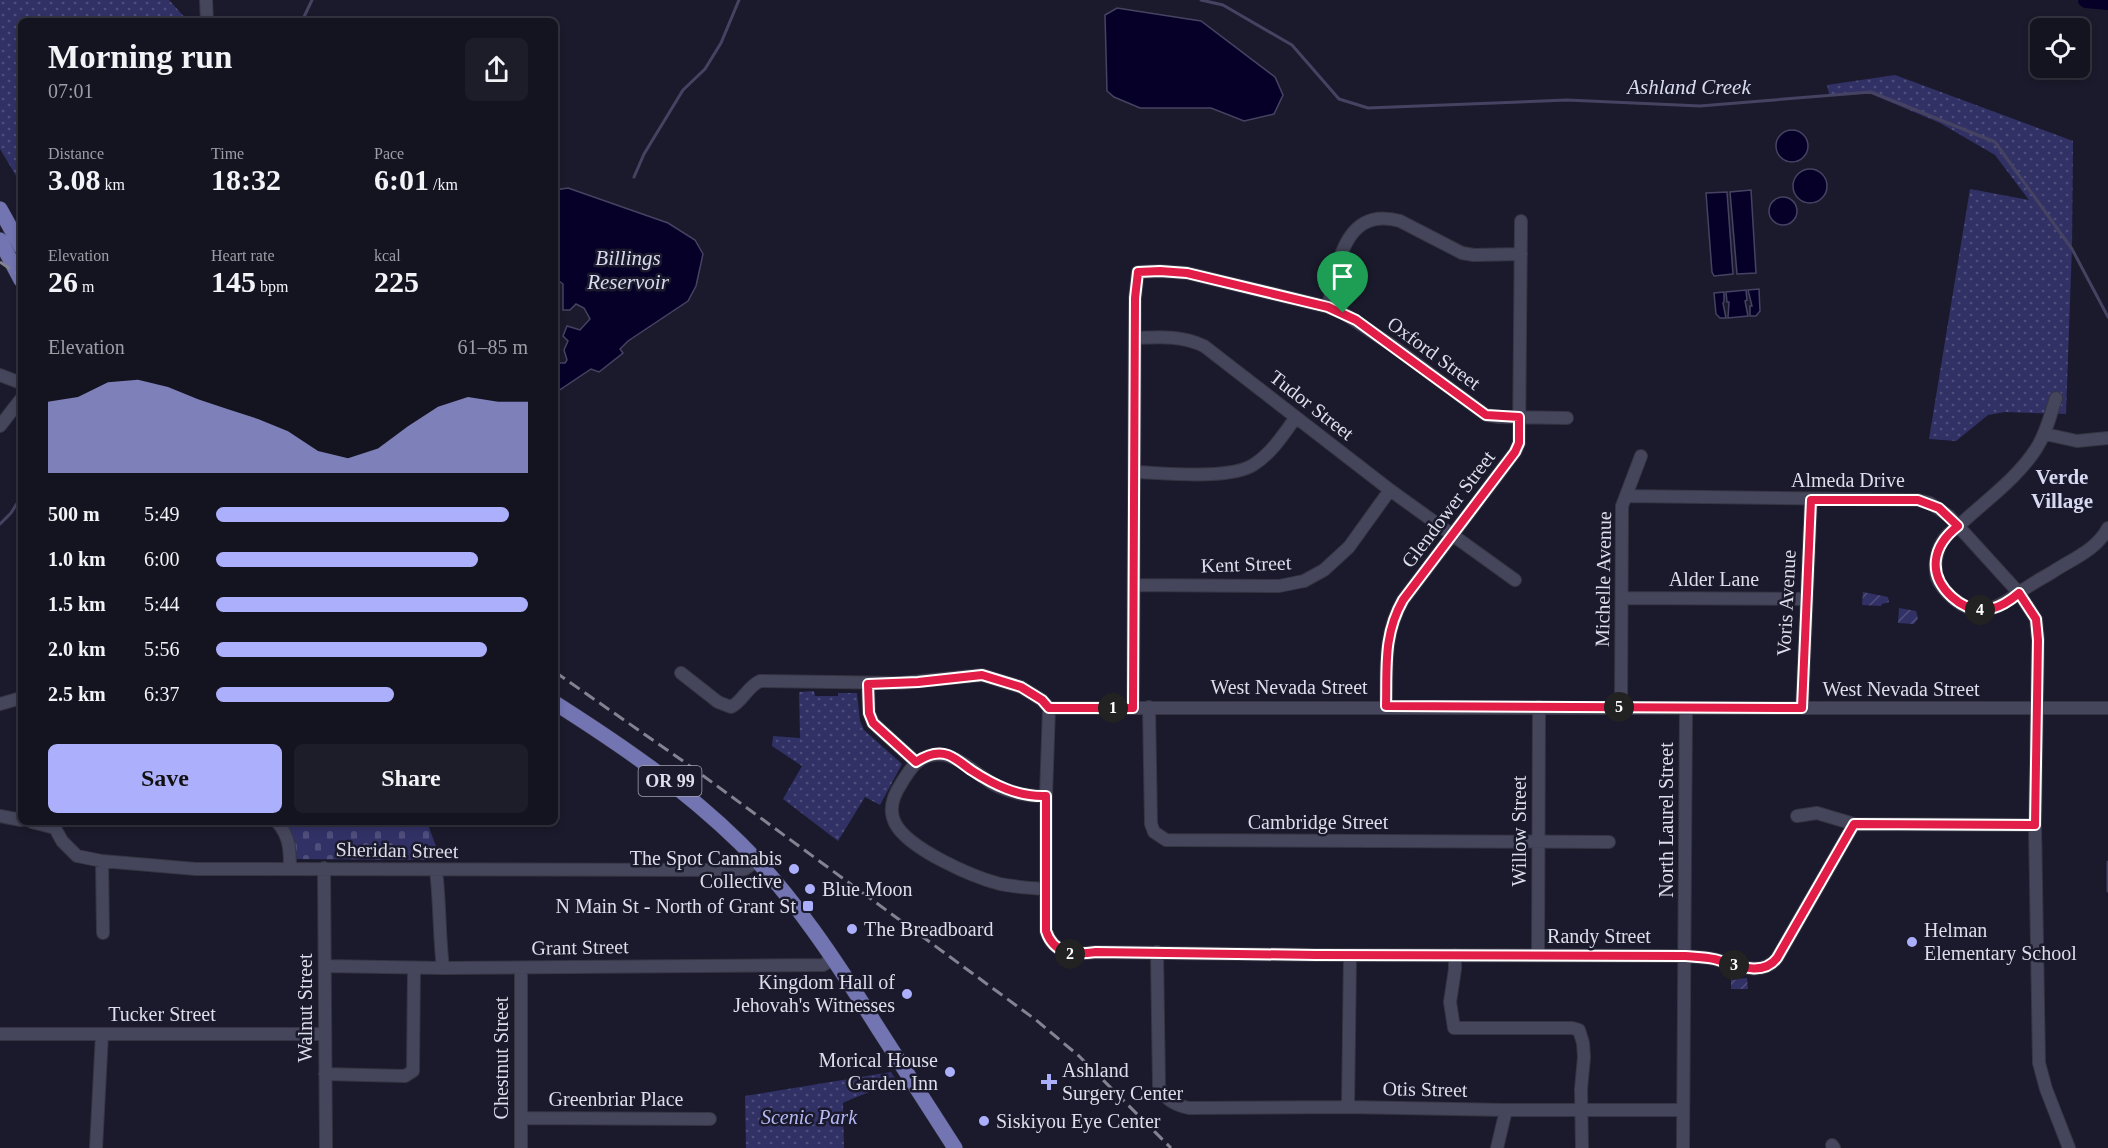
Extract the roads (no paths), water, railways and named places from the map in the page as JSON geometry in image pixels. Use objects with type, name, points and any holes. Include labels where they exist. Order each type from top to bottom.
[{"type":"main road","points":[[0,209],[18,242]]},
{"type":"main road","points":[[0,240],[18,274]]},
{"type":"main road","name":"OR 99","points":[[558,705],[633,754],[678,787],[716,820],[756,861],[784,893],[834,959],[955,1148]]},
{"type":"street","points":[[206,0],[207,18]]},
{"type":"street","points":[[1328,307],[1341,252],[1346,242],[1356,229],[1377,219],[1400,221],[1462,253],[1521,254]]},
{"type":"street","name":"Glendower Street","points":[[1386,706],[1387,647],[1395,614],[1403,600],[1515,452],[1519,443],[1521,221]]},
{"type":"street","name":"Oxford Street","points":[[1135,338],[1138,272],[1187,273],[1328,307],[1356,320],[1486,415],[1567,418]]},
{"type":"street","name":"Tudor Street","points":[[1135,338],[1171,337],[1194,341],[1204,346],[1390,490],[1515,580]]},
{"type":"street","points":[[1133,708],[1135,338]]},
{"type":"street","points":[[0,375],[18,382]]},
{"type":"street","points":[[2056,398],[2045,434],[2036,450],[2014,475],[1941,544],[1936,561],[1938,581],[1965,607],[1984,610],[2006,603],[2084,552],[2101,538],[2108,528]]},
{"type":"street","points":[[0,426],[18,403]]},
{"type":"street","points":[[1135,472],[1218,473],[1241,470],[1260,459],[1276,445],[1296,417]]},
{"type":"street","points":[[2045,434],[2077,441],[2108,438]]},
{"type":"street","name":"Michelle Avenue","points":[[1621,707],[1622,506],[1641,456]]},
{"type":"street","name":"Kent Street","points":[[1134,585],[1279,585],[1304,581],[1324,570],[1344,552],[1358,537],[1390,490]]},
{"type":"street","name":"Almeda Drive","points":[[1626,496],[1918,500],[1939,508],[1958,526],[2030,608],[2037,626],[2035,825],[2039,1063],[2046,1089],[2069,1148]]},
{"type":"street","name":"Voris Avenue","points":[[1802,708],[1811,500]]},
{"type":"street","name":"Alder Lane","points":[[1622,598],[1806,599]]},
{"type":"street","points":[[681,673],[718,702],[728,707],[736,705],[751,686],[760,681],[868,684],[918,682],[982,675],[1021,687],[1042,700],[1049,708],[1046,889],[999,883],[962,871],[928,852],[895,824],[892,801],[916,762],[929,756],[947,754],[986,780],[1005,789],[1032,796],[1046,796]]},
{"type":"street","points":[[868,684],[869,713],[873,723],[916,762]]},
{"type":"street","points":[[0,704],[18,699]]},
{"type":"street","name":"West Nevada Street","points":[[1049,708],[1386,706],[2108,708]]},
{"type":"street","name":"Cambridge Street","points":[[1149,707],[1151,824],[1154,832],[1166,840],[1609,842]]},
{"type":"street","name":"Willow Street","points":[[1538,956],[1539,707]]},
{"type":"street","name":"North Laurel Street","points":[[1683,1148],[1686,708]]},
{"type":"street","points":[[1797,816],[1817,813],[1854,824],[2035,825]]},
{"type":"street","points":[[0,816],[18,819]]},
{"type":"street","name":"Randy Street","points":[[1046,889],[1048,938],[1062,951],[1079,954],[1157,952],[1685,956],[1706,957],[1741,967],[1758,968],[1770,966],[1777,958],[1854,824]]},
{"type":"street","name":"Sheridan Street","points":[[55,825],[63,841],[77,856],[102,861],[196,869],[745,869],[756,861]]},
{"type":"street","points":[[280,825],[288,841],[290,869]]},
{"type":"street","points":[[102,861],[103,933]]},
{"type":"street","name":"Walnut Street","points":[[324,868],[326,1148]]},
{"type":"street","points":[[436,870],[439,896],[439,939],[443,968]]},
{"type":"street","name":"Otis Street","points":[[1157,952],[1159,1086],[1168,1101],[1178,1106],[1189,1108],[1683,1110]]},
{"type":"street","points":[[1348,1107],[1350,955]]},
{"type":"street","points":[[1455,956],[1450,1002],[1454,1028],[1572,1028],[1579,1030],[1584,1050],[1581,1089],[1582,1148]]},
{"type":"street","name":"Grant Street","points":[[325,966],[521,968],[824,965],[834,959]]},
{"type":"street","points":[[325,1074],[405,1076],[413,1071],[414,968]]},
{"type":"street","name":"Chestnut Street","points":[[520,1148],[521,968]]},
{"type":"street","name":"Tucker Street","points":[[0,1034],[325,1034]]},
{"type":"street","points":[[96,1148],[102,1034]]},
{"type":"street","points":[[1497,1148],[1506,1110]]},
{"type":"street","name":"Greenbriar Place","points":[[521,1118],[710,1119]]},
{"type":"water","points":[[1117,8],[1201,21],[1275,77],[1283,95],[1274,114],[1244,121],[1211,108],[1140,108],[1114,97],[1107,91],[1105,15]]},
{"type":"water","points":[[1792,130],[1803,135],[1808,146],[1803,157],[1792,162],[1781,157],[1776,146],[1781,135]]},
{"type":"water","points":[[1810,169],[1822,174],[1827,186],[1822,198],[1810,203],[1798,198],[1793,186],[1798,174]]},
{"type":"water","name":"Billings Reservoir","points":[[568,188],[668,223],[695,240],[703,254],[696,286],[688,301],[628,341],[620,349],[623,353],[599,372],[591,369],[558,391],[558,363],[565,363],[567,360],[564,350],[568,341],[563,336],[567,326],[580,330],[590,319],[584,308],[576,304],[570,310],[563,310],[563,284],[558,280],[558,190]]},
{"type":"water","points":[[1751,190],[1756,273],[1737,274],[1730,192]]},
{"type":"water","points":[[1727,192],[1733,274],[1714,276],[1706,193]]},
{"type":"water","points":[[1783,197],[1793,201],[1797,211],[1793,221],[1783,225],[1773,221],[1769,211],[1773,201]]},
{"type":"water","points":[[1759,289],[1760,311],[1756,316],[1750,316],[1750,306],[1752,306],[1748,290]]},
{"type":"water","points":[[1746,290],[1747,300],[1745,301],[1748,316],[1728,318],[1729,302],[1727,302],[1726,292]]},
{"type":"water","points":[[1724,292],[1723,303],[1726,318],[1720,318],[1716,314],[1714,293]]},
{"type":"waterway","points":[[303,18],[312,0]]},
{"type":"waterway","points":[[634,177],[644,154],[683,90],[705,69],[721,43],[739,0]]},
{"type":"waterway","name":"Ashland Creek","points":[[1201,0],[1223,5],[1292,45],[1339,99],[1368,108],[1567,100],[1700,106],[1871,92],[1995,142],[2072,249],[2108,317]]},
{"type":"waterway","points":[[2086,0],[2108,2]]},
{"type":"waterway","points":[[0,524],[18,502]]},
{"type":"waterway","name":"Ashland Creek","points":[[2108,862],[2108,891]]},
{"type":"railway","points":[[0,262],[18,274]]},
{"type":"railway","points":[[558,674],[683,761],[1036,1020],[1079,1056],[1171,1148]]},
{"type":"place","name":"The Spot Cannabis Collective","points":[[794,869]]},
{"type":"place","name":"Blue Moon","points":[[810,889]]},
{"type":"place","name":"N Main St - North of Grant St","points":[[808,906]]},
{"type":"place","name":"The Breadboard","points":[[852,929]]},
{"type":"place","name":"Helman Elementary School","points":[[1912,942]]},
{"type":"place","name":"Kingdom Hall of Jehovah's Witnesses","points":[[907,994]]},
{"type":"place","name":"Morical House Garden Inn","points":[[950,1072]]},
{"type":"place","name":"Ashland Surgery Center","points":[[1049,1082]]},
{"type":"place","name":"Siskiyou Eye Center","points":[[984,1121]]},
{"type":"district","name":"Verde Village","points":[[2062,489]]},
{"type":"park label","name":"Scenic Park","points":[[809,1117]]}]
